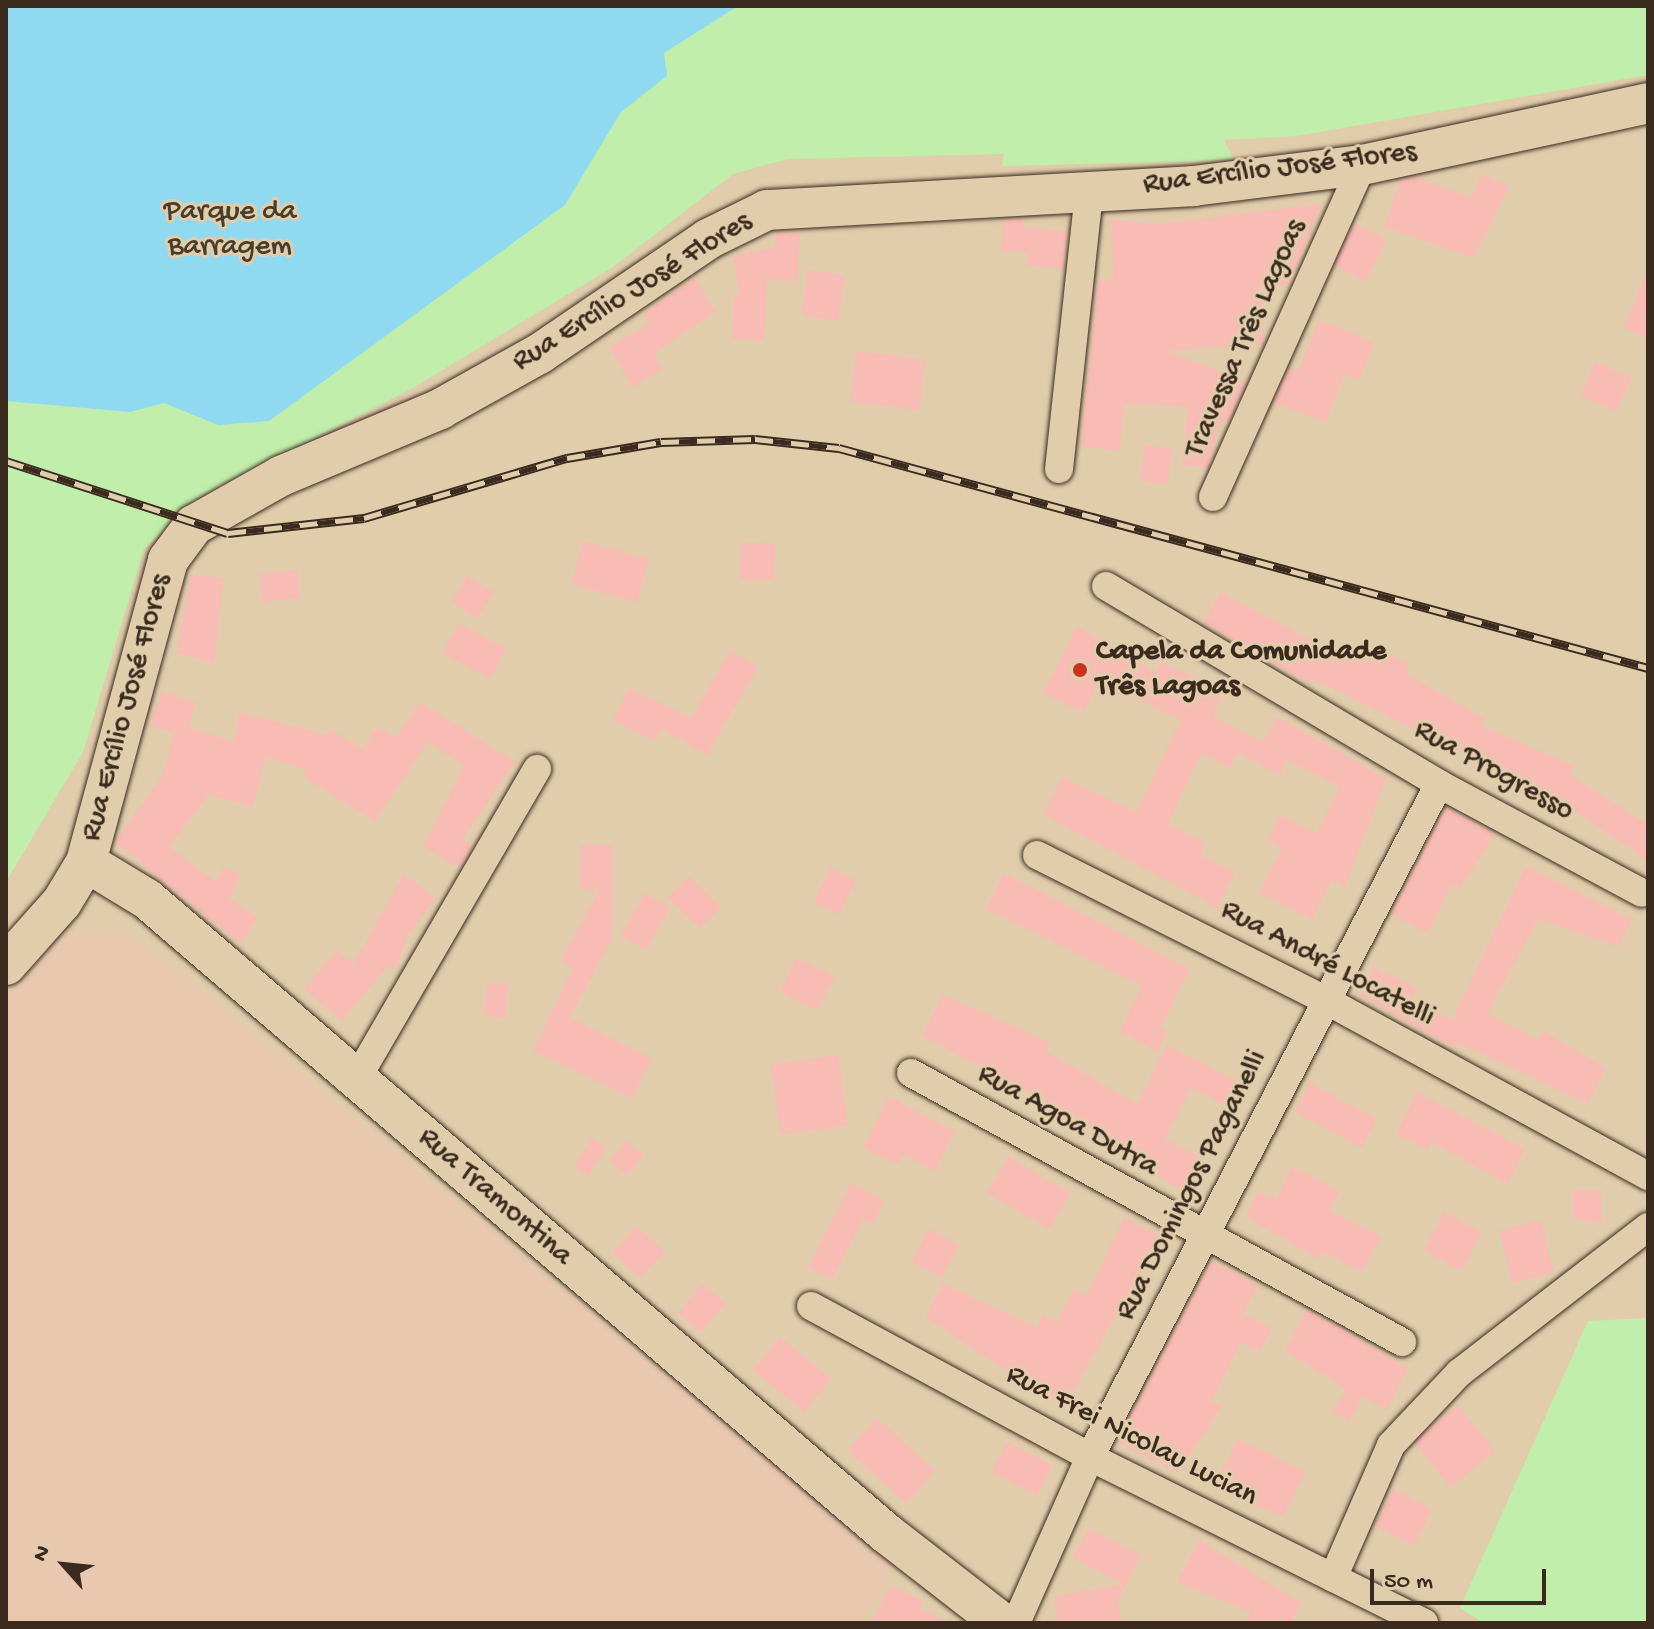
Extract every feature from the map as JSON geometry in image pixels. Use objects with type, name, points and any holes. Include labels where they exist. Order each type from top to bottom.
[{"type":"street","name":"Rua Ercílio José Flores","points":[[86,862],[168,560],[215,508],[440,409],[539,354],[708,239],[767,210],[1089,191],[1362,165],[1648,103]]},
{"type":"street","name":"Travessa Três Lagoas","points":[[1213,497],[1362,165]]},
{"type":"street","points":[[1059,469],[1089,191]]},
{"type":"street","name":"Rua Progresso","points":[[1106,586],[1439,784],[1642,893]]},
{"type":"street","points":[[356,1080],[537,769]]},
{"type":"street","name":"Rua Domingos Paganelli","points":[[1016,1623],[1090,1457],[1439,784]]},
{"type":"street","name":"Rua André Locatelli","points":[[1037,855],[1327,1001],[1648,1176]]},
{"type":"street","points":[[6,965],[62,902],[86,862]]},
{"type":"street","name":"Rua Tramontina","points":[[86,862],[147,899],[886,1533],[1002,1623]]},
{"type":"street","name":"Rua Agoa Dutra","points":[[911,1073],[1205,1238],[1402,1342]]},
{"type":"street","points":[[1333,1578],[1391,1445],[1459,1373],[1648,1227]]},
{"type":"street","name":"Rua Frei Nicolau Lucian","points":[[811,1306],[1090,1457],[1424,1623]]},
{"type":"shaded area","points":[[71,932],[124,933],[156,953],[893,1563],[861,1623],[6,1623],[6,989],[41,948]]},
{"type":"green space","name":"Parque da Barragem","points":[[6,6],[1648,6],[1648,75],[1296,136],[1224,140],[1234,160],[1002,166],[1004,154],[788,159],[733,174],[613,267],[411,389],[193,501],[144,549],[83,752],[6,882]]},
{"type":"green space","points":[[1648,1318],[1648,1623],[1484,1623],[1460,1608],[1588,1321]]},
{"type":"water","points":[[6,6],[738,6],[664,53],[667,76],[621,112],[565,205],[269,421],[218,425],[164,403],[130,412],[6,401]]},
{"type":"building","points":[[1482,174],[1509,187],[1474,258],[1384,227],[1400,180],[1414,177],[1470,197]]},
{"type":"building","points":[[1321,204],[1290,284],[1248,292],[1263,298],[1263,344],[1167,351],[1246,382],[1228,423],[1221,420],[1208,468],[1182,465],[1188,407],[1125,403],[1119,451],[1081,446],[1098,280],[1113,280],[1112,219],[1159,224]]},
{"type":"building","points":[[1023,219],[1022,227],[1067,231],[1063,269],[1027,266],[1028,253],[1001,251],[1004,220]]},
{"type":"building","points":[[1355,223],[1387,239],[1366,281],[1334,265]]},
{"type":"building","points":[[777,232],[800,233],[798,281],[767,280],[764,341],[732,339],[734,294],[740,295],[733,255],[774,248]]},
{"type":"building","points":[[808,270],[845,275],[838,321],[802,316]]},
{"type":"building","points":[[1648,271],[1648,338],[1623,327]]},
{"type":"building","points":[[694,278],[716,311],[654,354],[663,369],[632,387],[609,347],[649,324],[643,314]]},
{"type":"building","points":[[1319,320],[1374,342],[1359,380],[1344,374],[1326,422],[1274,403],[1289,368],[1298,371]]},
{"type":"building","points":[[856,351],[925,360],[919,410],[850,402]]},
{"type":"building","points":[[1595,362],[1631,377],[1616,411],[1581,396]]},
{"type":"building","points":[[1145,445],[1173,449],[1168,485],[1140,481]]},
{"type":"building","points":[[583,541],[649,559],[637,602],[571,584]]},
{"type":"building","points":[[741,542],[775,544],[773,581],[739,579]]},
{"type":"building","points":[[297,570],[300,598],[262,602],[259,574]]},
{"type":"building","points":[[191,574],[224,578],[214,663],[176,653]]},
{"type":"building","points":[[467,576],[494,592],[478,619],[451,603]]},
{"type":"building","points":[[1220,592],[1331,650],[1334,644],[1372,663],[1379,648],[1409,664],[1405,673],[1484,718],[1480,725],[1574,766],[1570,775],[1648,825],[1648,861],[1569,807],[1312,678],[1309,683],[1204,623]]},
{"type":"building","points":[[459,623],[506,649],[490,679],[443,653]]},
{"type":"building","points":[[1077,626],[1156,672],[1161,662],[1225,691],[1213,716],[1263,742],[1277,716],[1386,779],[1345,887],[1332,880],[1312,920],[1259,893],[1282,848],[1267,840],[1280,815],[1316,834],[1340,787],[1287,760],[1280,775],[1237,753],[1230,768],[1202,753],[1184,789],[1168,824],[1206,843],[1200,855],[1235,873],[1217,908],[1043,814],[1062,777],[1136,812],[1181,720],[1099,682],[1083,713],[1043,693]]},
{"type":"building","points":[[730,651],[758,667],[707,755],[662,729],[656,741],[613,720],[629,688],[691,718]]},
{"type":"building","points":[[161,692],[196,702],[188,728],[234,741],[239,712],[327,735],[331,730],[363,749],[377,727],[396,738],[420,702],[515,762],[462,840],[473,846],[460,868],[423,847],[464,766],[428,742],[375,821],[303,777],[306,770],[266,756],[253,806],[208,795],[169,847],[216,882],[224,867],[240,875],[229,898],[258,918],[240,943],[115,842],[162,776],[174,733],[150,726]]},
{"type":"building","points":[[1446,807],[1495,833],[1460,889],[1452,884],[1427,933],[1391,914]]},
{"type":"building","points":[[581,845],[612,845],[612,939],[570,1017],[652,1059],[632,1098],[533,1051],[573,968],[560,961],[600,889],[580,889]]},
{"type":"building","points":[[1526,866],[1632,920],[1618,947],[1538,919],[1487,1014],[1538,1039],[1542,1030],[1606,1068],[1587,1104],[1470,1048],[1441,1041],[1360,995],[1374,967],[1417,988],[1411,1000],[1452,1020]]},
{"type":"building","points":[[831,868],[856,881],[839,915],[814,902]]},
{"type":"building","points":[[1004,873],[1190,969],[1160,1028],[1167,1031],[1157,1051],[1120,1032],[1142,986],[986,909]]},
{"type":"building","points":[[404,874],[436,899],[409,933],[395,970],[388,966],[342,1021],[304,989],[337,950],[353,964]]},
{"type":"building","points":[[688,876],[721,907],[700,929],[668,898]]},
{"type":"building","points":[[645,893],[670,907],[647,950],[621,936]]},
{"type":"building","points":[[797,958],[834,977],[817,1011],[780,992]]},
{"type":"building","points":[[487,983],[508,985],[505,1018],[484,1016]]},
{"type":"building","points":[[943,995],[1050,1042],[1046,1051],[1137,1104],[1167,1045],[1243,1084],[1230,1108],[1191,1088],[1165,1139],[1203,1158],[1186,1191],[1135,1165],[1141,1152],[922,1036]]},
{"type":"building","points":[[838,1055],[848,1125],[781,1135],[771,1064]]},
{"type":"building","points":[[1310,1083],[1377,1119],[1362,1148],[1295,1112]]},
{"type":"building","points":[[1417,1092],[1525,1149],[1507,1184],[1432,1142],[1428,1150],[1396,1134]]},
{"type":"building","points":[[889,1096],[955,1132],[935,1171],[903,1155],[897,1165],[863,1148]]},
{"type":"building","points":[[592,1138],[607,1147],[589,1176],[574,1167]]},
{"type":"building","points":[[626,1141],[644,1156],[627,1176],[609,1161]]},
{"type":"building","points":[[1008,1157],[1070,1193],[1049,1229],[987,1193]]},
{"type":"building","points":[[1292,1167],[1340,1191],[1330,1211],[1381,1236],[1362,1272],[1323,1252],[1319,1259],[1245,1217],[1258,1191],[1276,1200]]},
{"type":"building","points":[[851,1183],[885,1200],[872,1225],[863,1220],[832,1279],[808,1267]]},
{"type":"building","points":[[1573,1190],[1601,1190],[1601,1224],[1573,1218]]},
{"type":"building","points":[[1444,1212],[1482,1232],[1461,1271],[1423,1251]]},
{"type":"building","points":[[1124,1218],[1160,1236],[1064,1408],[925,1317],[943,1284],[1037,1327],[1043,1315],[1057,1322],[1073,1290],[1086,1296]]},
{"type":"building","points":[[1541,1220],[1554,1272],[1512,1283],[1499,1230]]},
{"type":"building","points":[[637,1226],[665,1252],[640,1278],[612,1252]]},
{"type":"building","points":[[929,1229],[959,1245],[942,1278],[912,1262]]},
{"type":"building","points":[[1211,1261],[1258,1285],[1243,1314],[1272,1328],[1260,1351],[1241,1342],[1211,1401],[1222,1406],[1178,1473],[1117,1442]]},
{"type":"building","points":[[703,1284],[726,1304],[701,1332],[678,1313]]},
{"type":"building","points":[[1307,1309],[1408,1368],[1387,1410],[1363,1397],[1349,1421],[1332,1412],[1346,1389],[1285,1351]]},
{"type":"building","points":[[780,1337],[831,1379],[804,1412],[753,1370]]},
{"type":"building","points":[[1458,1405],[1495,1452],[1450,1487],[1413,1440]]},
{"type":"building","points":[[877,1418],[936,1471],[906,1504],[848,1451]]},
{"type":"building","points":[[1238,1439],[1306,1472],[1283,1516],[1212,1489]]},
{"type":"building","points":[[1007,1442],[1052,1465],[1037,1495],[992,1472]]},
{"type":"building","points":[[1394,1489],[1433,1510],[1414,1546],[1375,1525]]},
{"type":"building","points":[[1088,1528],[1141,1555],[1118,1600],[1122,1623],[1058,1623],[1054,1596],[1124,1584],[1073,1558]]},
{"type":"building","points":[[1199,1540],[1301,1603],[1291,1623],[1245,1623],[1251,1612],[1177,1582]]},
{"type":"building","points":[[890,1585],[923,1601],[919,1608],[948,1623],[871,1623]]},
{"type":"railway","points":[[6,461],[228,533],[364,518],[567,458],[661,442],[755,439],[839,448],[1648,668]]},
{"type":"place","name":"Capela da Comunidade Três Lagoas","points":[[1080,670]]}]
